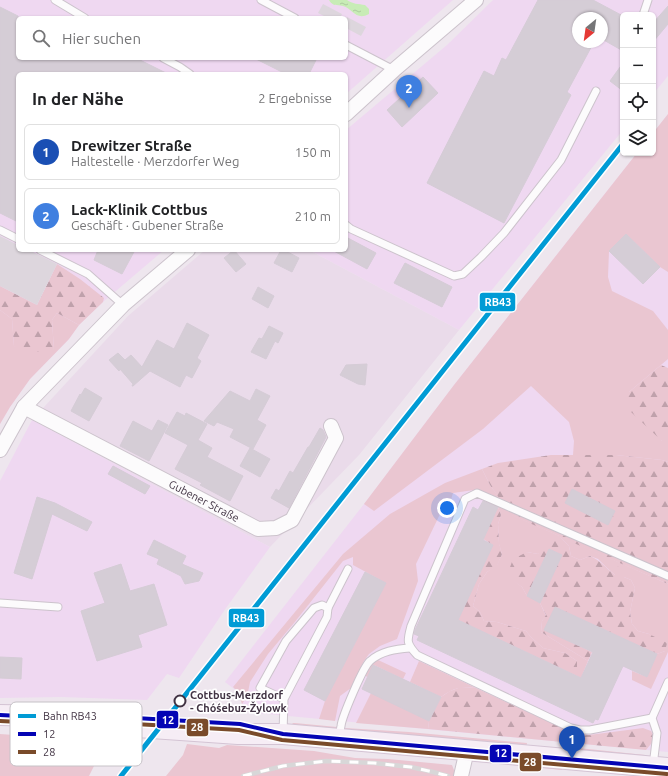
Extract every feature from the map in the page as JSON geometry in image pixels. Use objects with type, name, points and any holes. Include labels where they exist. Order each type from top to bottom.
[{"type":"street","points":[[348,112],[394,70],[476,0]]},
{"type":"street","points":[[0,450],[24,407],[123,305],[186,252]]},
{"type":"street","name":"Gubener Straße","points":[[24,407],[258,529],[276,528],[292,520],[336,438],[331,426]]},
{"type":"street","points":[[0,715],[10,716]]},
{"type":"street","points":[[142,718],[240,724],[283,734],[661,767]]},
{"type":"street","points":[[461,776],[466,750]]},
{"type":"lane","points":[[55,0],[82,16]]},
{"type":"lane","points":[[261,0],[292,16]]},
{"type":"lane","points":[[644,12],[648,0]]},
{"type":"lane","points":[[348,45],[394,70]]},
{"type":"lane","points":[[167,60],[187,72]]},
{"type":"lane","points":[[348,226],[454,276],[463,274],[504,233],[561,160],[596,91]]},
{"type":"lane","points":[[0,230],[16,238]]},
{"type":"lane","points":[[44,252],[88,274],[123,305]]},
{"type":"lane","points":[[652,718],[590,730],[571,728],[417,655],[410,648],[407,639],[411,626],[465,499],[476,493],[668,576]]},
{"type":"lane","points":[[283,734],[284,699],[327,617],[328,608],[348,569]]},
{"type":"lane","points":[[0,603],[58,607]]},
{"type":"lane","points":[[284,699],[260,688],[286,641],[295,630],[314,608],[322,605],[328,608]]},
{"type":"lane","points":[[340,739],[341,725],[362,674],[369,662],[378,655],[394,649],[410,648]]},
{"type":"lane","points":[[661,767],[657,733],[652,718],[668,682]]},
{"type":"shaded area","points":[[0,0],[453,0],[348,92],[348,72],[16,72],[16,252],[162,252],[103,302],[79,325],[69,339],[30,379],[0,424]]},
{"type":"shaded area","points":[[493,0],[668,0],[668,76],[656,90],[656,12],[620,12],[620,134],[459,330],[313,252],[348,252],[348,128],[447,45]]},
{"type":"shaded area","points":[[323,4],[342,14],[341,16],[324,16],[318,13]]},
{"type":"shaded area","points":[[348,18],[366,27],[361,36],[348,29]]},
{"type":"shaded area","points":[[668,114],[668,752],[245,712],[238,692],[225,682],[364,504],[454,385],[635,156],[656,156],[656,129]]},
{"type":"shaded area","points":[[0,236],[16,244],[16,252],[33,252],[57,264],[37,305],[0,286]]},
{"type":"shaded area","points":[[203,252],[313,252],[459,330],[359,455],[270,547],[32,420],[128,316]]},
{"type":"shaded area","points":[[32,420],[270,547],[226,608],[179,678],[167,674],[147,700],[61,697],[0,698],[0,481]]},
{"type":"green space","points":[[668,114],[668,272],[660,267],[626,234],[609,251],[608,277],[612,291],[653,311],[668,330],[668,359],[629,392],[662,441],[668,441],[668,462],[616,455],[573,455],[574,441],[569,422],[531,386],[483,429],[374,511],[364,504],[454,385],[635,156],[656,156],[656,129]]},
{"type":"green space","points":[[57,264],[80,279],[104,298],[103,302],[79,325],[57,313],[52,320],[54,350],[28,353],[14,346],[12,319],[0,310],[0,286],[37,305]]},
{"type":"green space","points":[[0,310],[12,319],[14,346],[54,350],[52,320],[57,313],[79,325],[69,339],[30,379],[0,424]]},
{"type":"green space","points":[[661,365],[668,368],[668,441],[662,441],[631,412],[627,398],[629,392]]},
{"type":"green space","points":[[551,455],[616,455],[668,462],[668,584],[560,537],[569,546],[571,556],[580,560],[590,556],[600,562],[615,575],[616,566],[624,569],[624,577],[631,580],[635,588],[630,612],[632,624],[638,631],[649,634],[667,643],[665,651],[657,654],[555,607],[545,630],[592,652],[588,661],[541,632],[542,621],[546,615],[540,603],[562,555],[549,549],[527,596],[522,587],[512,580],[509,570],[513,559],[527,552],[538,554],[547,538],[559,536],[511,515],[490,485],[482,469],[498,463]]},
{"type":"green space","points":[[482,469],[490,485],[512,515],[668,584],[668,652],[651,689],[632,680],[632,671],[647,677],[657,654],[665,651],[649,634],[638,631],[632,624],[630,612],[635,588],[631,580],[615,575],[598,559],[590,556],[580,560],[571,556],[569,546],[559,536],[538,554],[527,552],[512,579],[522,587],[527,596],[540,603],[546,616],[542,621],[541,632],[588,661],[581,678],[577,676],[577,661],[565,653],[543,648],[526,631],[497,622],[484,621],[480,612],[473,606],[479,584],[487,572],[497,565],[502,554],[499,544],[498,524],[501,515],[498,507],[474,490],[453,493],[450,503],[441,512],[416,564],[418,581],[397,639],[380,646],[369,654],[351,688],[340,696],[335,721],[319,719],[325,701],[386,583],[353,565],[353,557],[343,561],[268,654],[250,682],[247,697],[242,704],[238,692],[233,687],[343,554],[390,514],[445,483]]},
{"type":"green space","points":[[498,507],[501,515],[498,524],[499,543],[502,554],[497,566],[487,572],[479,584],[473,606],[480,612],[484,621],[497,622],[526,631],[543,648],[565,653],[577,661],[577,676],[458,620],[493,545],[483,539]]},
{"type":"green space","points":[[378,660],[406,673],[403,679],[374,665],[367,677],[365,675],[372,662]]},
{"type":"green space","points":[[419,661],[476,688],[458,688],[441,697],[410,682]]},
{"type":"green space","points":[[461,687],[476,688],[573,733],[589,735],[643,728],[651,731],[655,739],[646,750],[428,729],[429,721],[441,697],[450,691]]},
{"type":"green space","points":[[371,693],[429,721],[428,729],[356,723]]},
{"type":"green space","points":[[292,723],[337,727],[334,732],[295,726]]},
{"type":"green space","points":[[345,728],[409,732],[527,743],[526,749],[347,733]]},
{"type":"green space","points":[[0,734],[10,735],[10,766],[94,766],[89,776],[0,776]]},
{"type":"green space","points":[[187,744],[219,748],[227,745],[314,751],[355,758],[388,759],[452,765],[455,776],[166,776],[183,755]]},
{"type":"green space","points":[[569,747],[645,755],[639,759],[569,752]]},
{"type":"green space","points":[[482,760],[562,764],[562,770],[485,762]]},
{"type":"water","points":[[329,0],[347,0],[353,3],[365,5],[369,9],[369,14],[361,16],[355,14],[346,7],[333,4]]},
{"type":"building","points":[[538,0],[593,0],[620,14],[620,49],[608,42],[608,12],[572,12],[572,48],[591,48],[567,92],[571,95],[504,223],[427,183],[484,71],[494,76],[502,58],[506,60]]},
{"type":"building","points":[[668,6],[668,24],[656,38],[656,20]]},
{"type":"building","points":[[0,7],[18,16],[16,16],[16,60],[140,60],[164,72],[16,72],[16,221],[0,213]]},
{"type":"building","points":[[258,60],[316,60],[310,72],[282,72]]},
{"type":"building","points":[[620,67],[620,89],[610,81]]},
{"type":"building","points":[[423,77],[438,93],[402,127],[387,110]]},
{"type":"building","points":[[626,234],[660,267],[643,284],[609,251]]},
{"type":"building","points":[[348,238],[376,253],[367,269],[336,252],[348,252]]},
{"type":"building","points":[[97,252],[134,252],[122,274],[94,260]]},
{"type":"building","points":[[232,252],[236,252],[246,264],[236,272],[224,258]]},
{"type":"building","points":[[280,252],[288,252],[299,258],[292,272],[274,263]]},
{"type":"building","points":[[405,263],[452,287],[442,307],[394,283]]},
{"type":"building","points":[[258,287],[274,296],[268,308],[252,299]]},
{"type":"building","points":[[187,323],[209,335],[197,358],[201,361],[192,378],[186,375],[180,387],[150,371],[132,386],[133,384],[120,369],[119,371],[109,360],[118,353],[125,360],[131,355],[142,367],[157,340],[174,349]]},
{"type":"building","points":[[269,326],[283,333],[278,343],[275,341],[266,359],[251,352],[259,338],[262,339]]},
{"type":"building","points":[[367,364],[365,385],[358,384],[340,375],[346,365]]},
{"type":"building","points":[[85,388],[102,398],[89,421],[71,411]]},
{"type":"building","points":[[256,389],[270,396],[257,420],[266,425],[253,449],[230,437],[234,429],[217,422],[214,426],[204,421],[230,391],[250,401]]},
{"type":"building","points":[[177,412],[185,416],[186,413],[207,424],[198,440],[212,448],[207,457],[243,476],[230,501],[200,485],[202,483],[175,469],[188,445],[165,433]]},
{"type":"building","points":[[158,420],[168,425],[149,461],[120,446],[133,421],[152,431]]},
{"type":"building","points":[[320,428],[323,430],[326,437],[289,508],[271,498],[276,489],[279,491],[290,471],[293,473]]},
{"type":"building","points":[[250,448],[270,459],[260,477],[240,466]]},
{"type":"building","points":[[113,466],[150,486],[145,494],[108,474]]},
{"type":"building","points":[[572,489],[615,511],[608,525],[565,503]]},
{"type":"building","points":[[37,497],[55,503],[92,522],[87,531],[52,514],[32,579],[14,573]]},
{"type":"building","points":[[483,501],[498,507],[483,540],[493,545],[458,620],[581,678],[593,652],[544,630],[555,607],[657,654],[647,677],[623,666],[598,720],[595,719],[593,723],[417,640],[419,636],[414,634],[473,507],[478,510]]},
{"type":"building","points":[[154,540],[186,556],[182,564],[203,573],[199,581],[185,584],[181,576],[157,564],[159,559],[147,554]]},
{"type":"building","points":[[549,549],[562,555],[540,603],[527,596]]},
{"type":"building","points":[[121,564],[130,591],[154,584],[167,625],[138,635],[142,647],[97,661],[81,611],[105,603],[94,573]]},
{"type":"building","points":[[365,572],[386,583],[325,701],[304,690]]},
{"type":"building","points":[[0,657],[22,658],[21,679],[0,678]]},
{"type":"building","points":[[373,665],[441,697],[429,721],[362,689]]},
{"type":"railway","points":[[243,776],[283,766],[326,761],[374,763],[411,767],[448,776]]},
{"type":"rail line","name":"RB43","points":[[142,750],[620,148]]},
{"type":"rail line","name":"RB43","points":[[121,776],[129,766]]},
{"type":"transit line","name":"12","points":[[0,715],[10,716]]},
{"type":"transit line","name":"12","points":[[142,718],[240,724],[283,734],[668,768]]},
{"type":"transit line","name":"28","points":[[0,721],[10,722]]},
{"type":"transit line","name":"28","points":[[142,724],[239,730],[282,740],[667,774]]},
{"type":"place","name":"Lack-Klinik Cottbus","points":[[409,108]]},
{"type":"place","name":"Cottbus-Merzdorf - Chóśebuz-Žylowk","points":[[180,701]]},
{"type":"place","name":"Drewitzer Straße","points":[[572,759]]}]
